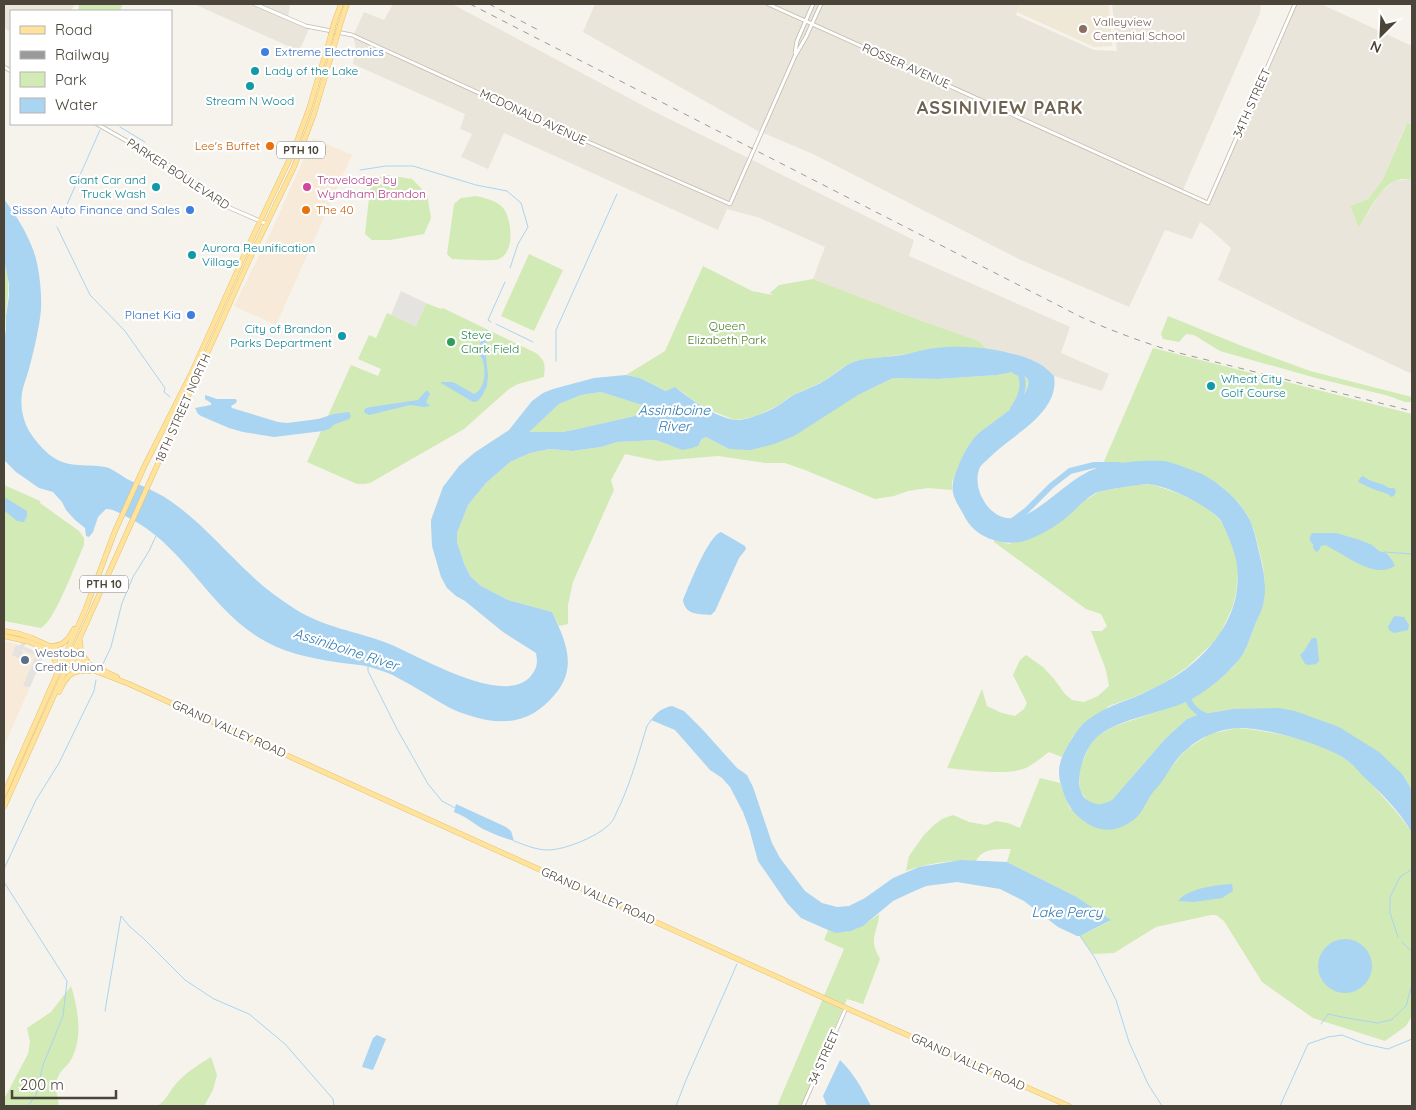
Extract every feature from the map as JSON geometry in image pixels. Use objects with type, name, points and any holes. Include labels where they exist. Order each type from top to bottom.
[{"type":"main road","name":"18TH STREET NORTH","points":[[4,794],[86,608],[115,531],[144,467],[189,379],[301,132],[341,4]]},
{"type":"main road","name":"18TH STREET NORTH","points":[[4,807],[154,472],[291,173],[324,82],[347,4]]},
{"type":"main road","points":[[4,636],[41,645],[56,646],[65,642],[86,608]]},
{"type":"main road","points":[[4,631],[20,634],[41,645],[55,660],[57,669],[54,680]]},
{"type":"main road","points":[[83,632],[80,646],[81,653],[86,660],[97,667]]},
{"type":"main road","name":"GRAND VALLEY ROAD","points":[[41,645],[104,675],[129,684]]},
{"type":"main road","name":"GRAND VALLEY ROAD","points":[[71,658],[97,667],[129,684],[846,1008],[1068,1106]]},
{"type":"main road","points":[[41,726],[61,687],[69,676],[82,670],[89,670],[104,675]]},
{"type":"street","name":"MCDONALD AVENUE","points":[[256,4],[304,26],[352,35],[538,120],[730,204],[795,56]]},
{"type":"street","name":"ROSSER AVENUE","points":[[768,4],[1208,203]]},
{"type":"street","points":[[795,56],[798,41],[813,4]]},
{"type":"street","points":[[795,56],[821,4]]},
{"type":"street","name":"34TH STREET","points":[[1208,203],[1295,4]]},
{"type":"street","name":"PARKER BOULEVARD","points":[[99,125],[167,164],[223,204],[267,224]]},
{"type":"street","name":"34 STREET","points":[[803,1106],[846,1008]]},
{"type":"shaded area","points":[[4,4],[75,4],[72,10],[10,10],[10,31],[4,28]]},
{"type":"shaded area","points":[[194,4],[290,4],[288,18],[310,27],[299,51]]},
{"type":"shaded area","points":[[393,4],[452,4],[655,112],[914,240],[909,256],[1070,327],[1061,353],[1109,374],[1102,391],[1054,376],[1042,366],[1012,353],[988,350],[979,341],[813,279],[825,247],[760,218],[727,209],[718,230],[504,133],[488,169],[461,157],[472,134],[460,129],[465,114],[353,64],[356,48],[353,36],[364,12],[384,20]]},
{"type":"shaded area","points":[[595,4],[1020,4],[1016,15],[1094,50],[1117,51],[1112,4],[1261,4],[1260,13],[1183,190],[1208,203],[1295,4],[1321,4],[1412,46],[1412,125],[1406,124],[1383,179],[1368,199],[1350,206],[1359,228],[1380,193],[1395,181],[1412,180],[1412,374],[1218,280],[1231,248],[1200,222],[1192,239],[1165,230],[1129,307],[1021,260],[813,154],[756,130],[583,32]]},
{"type":"shaded area","name":"Valleyview Centenial School","points":[[1020,4],[1109,4],[1112,46],[1094,47],[1017,12]]},
{"type":"shaded area","points":[[313,138],[352,155],[276,325],[234,306],[271,232]]},
{"type":"shaded area","points":[[401,291],[426,303],[416,326],[391,315]]},
{"type":"shaded area","points":[[4,641],[24,646],[44,655],[4,746]]},
{"type":"shaded area","points":[[23,642],[29,644],[25,644],[24,647],[40,653],[40,656],[43,657],[30,687],[23,686],[36,656],[22,649],[23,652],[20,659],[12,655],[16,645],[19,646]]},
{"type":"green space","points":[[79,4],[121,4],[122,6],[120,10],[78,10]]},
{"type":"green space","points":[[1407,123],[1412,125],[1412,180],[1402,179],[1386,187],[1373,203],[1359,228],[1350,206],[1368,199],[1383,179]]},
{"type":"green space","points":[[386,175],[412,179],[427,194],[431,218],[424,234],[390,240],[372,240],[365,234],[371,180]]},
{"type":"green space","points":[[476,196],[495,202],[507,214],[510,228],[508,250],[499,259],[495,260],[452,259],[447,254],[454,204],[461,198]]},
{"type":"green space","points":[[529,254],[563,270],[534,331],[501,316]]},
{"type":"green space","points":[[4,259],[8,299],[4,341]]},
{"type":"green space","name":"Queen Elizabeth Park","points":[[703,266],[752,291],[773,295],[770,293],[779,285],[813,279],[979,341],[988,350],[966,347],[935,348],[854,361],[824,381],[789,397],[781,404],[756,416],[735,420],[700,405],[675,387],[667,391],[640,378],[626,375],[665,351]]},
{"type":"green space","points":[[426,303],[441,309],[443,308],[536,353],[542,358],[544,364],[544,377],[518,384],[509,389],[464,429],[370,483],[357,484],[307,462],[351,365],[378,376],[381,369],[358,359],[369,335],[376,338],[387,313],[416,326]]},
{"type":"green space","points":[[1168,316],[1310,371],[1412,397],[1412,402],[1405,402],[1389,396],[1220,351],[1194,335],[1186,334],[1179,342],[1163,339],[1161,334]]},
{"type":"green space","name":"Wheat City Golf Course","points":[[1153,348],[1412,414],[1412,790],[1403,775],[1233,709],[1197,715],[1187,719],[1166,738],[1112,800],[1104,805],[1094,804],[1087,800],[1080,791],[1079,773],[1081,765],[1095,738],[1112,727],[1189,701],[1232,668],[1244,652],[1264,601],[1265,582],[1263,566],[1254,530],[1248,516],[1239,503],[1220,485],[1146,461],[1102,466]]},
{"type":"green space","points":[[1013,372],[1024,375],[1028,381],[1027,388],[1021,399],[976,436],[952,482],[952,490],[928,488],[875,499],[785,463],[765,463],[718,456],[658,461],[625,454],[611,480],[614,490],[573,582],[568,605],[568,624],[559,626],[552,612],[508,600],[481,586],[471,577],[465,566],[457,542],[457,533],[468,505],[486,483],[510,462],[530,453],[550,449],[572,451],[601,447],[617,442],[656,440],[682,450],[701,442],[706,437],[729,449],[858,395],[893,378],[938,379],[997,375]]},
{"type":"green space","points":[[601,392],[642,405],[642,409],[635,416],[573,430],[562,432],[528,432],[559,404],[581,395]]},
{"type":"green space","points":[[1151,484],[1180,494],[1205,506],[1222,522],[1236,555],[1238,572],[1233,606],[1221,632],[1213,643],[1186,668],[1161,685],[1109,706],[1073,736],[1062,757],[1049,752],[1026,768],[1009,772],[947,768],[982,689],[987,706],[1002,713],[1015,716],[1024,709],[1027,703],[1013,675],[1020,660],[1026,655],[1043,667],[1072,700],[1084,702],[1098,696],[1109,686],[1106,670],[1091,631],[1102,631],[1107,626],[1101,614],[1086,609],[994,542],[994,540],[1009,544],[1064,519],[1084,501],[1100,491]]},
{"type":"green space","points":[[4,485],[40,501],[40,503],[79,531],[84,538],[84,545],[59,603],[47,623],[41,628],[4,621]]},
{"type":"green space","points":[[1237,728],[1264,731],[1295,738],[1324,747],[1337,754],[1362,773],[1406,823],[1412,833],[1412,1016],[1406,1026],[1385,1041],[1313,1018],[1262,982],[1224,921],[1216,915],[1156,927],[1114,953],[1093,954],[1080,936],[1110,921],[1075,896],[1007,862],[1011,849],[986,851],[976,861],[940,863],[906,871],[909,856],[924,835],[942,819],[953,815],[969,822],[986,825],[996,821],[1020,828],[1040,778],[1060,783],[1070,809],[1139,815],[1151,794],[1187,749],[1210,734]]},
{"type":"green space","points":[[879,914],[874,942],[880,959],[863,1004],[847,999],[801,1106],[777,1106],[844,949],[824,940],[828,930],[836,932],[849,931],[861,926]]},
{"type":"green space","points":[[71,986],[76,1003],[77,1041],[72,1058],[57,1079],[58,1106],[4,1106],[4,1099],[28,1054],[30,1042],[27,1028],[51,1012]]},
{"type":"green space","points":[[211,1057],[217,1075],[213,1090],[204,1106],[157,1106],[183,1077]]},
{"type":"water","name":"Assiniboine River","points":[[4,199],[26,234],[38,269],[41,310],[38,332],[21,404],[28,429],[51,456],[64,463],[109,468],[164,497],[201,526],[261,584],[295,609],[318,621],[387,643],[460,676],[481,683],[500,686],[517,685],[530,677],[536,666],[536,653],[503,632],[447,588],[441,577],[432,546],[431,520],[443,487],[459,466],[474,453],[509,430],[532,401],[543,393],[594,378],[626,375],[640,378],[666,391],[675,387],[711,411],[727,418],[740,420],[771,410],[790,397],[828,379],[845,366],[857,361],[947,347],[990,349],[1019,355],[1032,360],[1043,366],[1054,376],[1054,389],[1042,413],[998,449],[980,467],[977,480],[979,489],[991,510],[1005,518],[1021,517],[1032,512],[1071,482],[1092,470],[1125,462],[1164,461],[1208,478],[1227,491],[1238,503],[1247,515],[1253,528],[1264,576],[1265,594],[1263,607],[1243,654],[1212,686],[1190,700],[1177,706],[1124,722],[1097,737],[1087,751],[1080,771],[1080,790],[1084,797],[1097,804],[1112,800],[1166,738],[1187,719],[1197,715],[1233,709],[1279,708],[1295,711],[1339,727],[1379,752],[1403,775],[1412,790],[1412,833],[1402,817],[1389,802],[1354,766],[1339,755],[1296,738],[1250,728],[1217,732],[1191,745],[1176,760],[1138,816],[1119,828],[1099,829],[1086,823],[1073,811],[1064,794],[1059,767],[1073,737],[1085,722],[1095,715],[1168,681],[1203,654],[1224,628],[1229,618],[1236,596],[1237,564],[1222,522],[1216,516],[1199,503],[1167,489],[1149,484],[1098,492],[1064,520],[1035,537],[1024,541],[1010,543],[996,541],[976,531],[967,520],[954,497],[953,486],[955,476],[969,444],[974,438],[1017,403],[1023,395],[1028,380],[1024,375],[1013,372],[997,375],[938,379],[893,378],[858,395],[794,436],[751,450],[729,449],[706,437],[702,439],[698,446],[682,450],[656,440],[617,442],[601,447],[572,451],[550,449],[530,453],[510,462],[486,483],[468,505],[457,533],[457,542],[471,577],[481,586],[508,600],[552,612],[565,643],[568,663],[563,683],[547,703],[537,711],[516,720],[494,721],[481,719],[452,709],[384,672],[366,666],[306,656],[276,647],[240,624],[164,542],[146,528],[117,512],[106,509],[98,517],[93,532],[89,537],[86,536],[85,528],[66,510],[53,492],[39,488],[16,472],[5,461],[4,341],[9,284],[4,259]],"holes":[[[601,392],[642,405],[642,409],[635,416],[562,432],[529,432],[559,404],[581,395]]]},
{"type":"water","points":[[487,330],[489,334],[485,348],[488,375],[487,386],[478,401],[473,402],[441,382],[453,382],[474,394],[478,392],[484,375],[483,360],[479,354],[479,349],[483,333]]},
{"type":"water","points":[[427,390],[430,394],[426,402],[430,406],[410,405],[369,415],[365,413],[364,410],[366,408],[418,400]]},
{"type":"water","points":[[205,395],[217,399],[235,399],[237,400],[236,403],[231,406],[232,408],[278,422],[287,423],[318,419],[349,412],[351,416],[349,419],[323,431],[274,437],[229,428],[201,416],[195,408],[211,405],[205,399]]},
{"type":"water","points":[[1363,476],[1389,488],[1394,488],[1396,491],[1394,496],[1391,497],[1358,482]]},
{"type":"water","points":[[4,497],[27,511],[24,522],[17,521],[4,510]]},
{"type":"water","points":[[721,532],[745,546],[746,549],[739,558],[715,611],[711,615],[693,613],[686,609],[683,600],[710,542]]},
{"type":"water","points":[[1312,533],[1336,533],[1360,540],[1386,553],[1395,566],[1378,570],[1369,568],[1325,545],[1321,546],[1316,552],[1310,541]]},
{"type":"water","points":[[1394,616],[1404,617],[1409,625],[1408,630],[1394,633],[1389,630],[1388,627]]},
{"type":"water","points":[[1312,638],[1317,640],[1319,661],[1316,664],[1309,665],[1305,664],[1300,655]]},
{"type":"water","name":"Lake Percy","points":[[672,706],[684,711],[737,768],[747,775],[772,843],[780,858],[805,891],[822,903],[837,907],[849,906],[865,898],[893,878],[919,867],[961,860],[1007,862],[1075,896],[1111,920],[1077,936],[1058,927],[1024,901],[1000,889],[957,882],[926,886],[910,893],[893,901],[863,926],[851,931],[836,933],[801,918],[787,903],[758,861],[743,812],[730,787],[722,778],[710,770],[675,730],[651,720],[660,711]]},
{"type":"water","points":[[456,804],[506,827],[511,831],[514,841],[483,829],[454,812]]},
{"type":"water","points":[[1232,884],[1233,891],[1222,898],[1194,902],[1178,901],[1195,890]]},
{"type":"water","points":[[1345,939],[1355,941],[1364,947],[1370,956],[1372,966],[1370,976],[1364,985],[1355,991],[1345,993],[1335,991],[1326,985],[1320,976],[1318,966],[1320,956],[1326,947],[1335,941]]},
{"type":"water","points":[[377,1035],[386,1039],[373,1070],[362,1067],[373,1038]]},
{"type":"water","points":[[840,1060],[854,1076],[871,1106],[827,1106],[823,1096]]},
{"type":"waterway","points":[[120,127],[145,142]]},
{"type":"waterway","points":[[61,218],[100,130]]},
{"type":"waterway","points":[[360,170],[386,166],[413,166],[476,185],[507,191],[521,203],[528,227],[518,244],[510,268]]},
{"type":"waterway","points":[[556,361],[556,330],[617,194]]},
{"type":"waterway","points":[[57,227],[90,295],[125,331],[165,388],[164,392],[170,397]]},
{"type":"waterway","points":[[491,322],[488,320],[505,282]]},
{"type":"waterway","points":[[496,324],[533,342]]},
{"type":"waterway","name":"Assiniboine River","points":[[1013,409],[1022,388],[1021,374],[1015,371]]},
{"type":"waterway","name":"Assiniboine River","points":[[1011,522],[1070,471],[1094,465],[1119,465]]},
{"type":"waterway","points":[[103,664],[111,647],[122,603],[133,577],[156,536]]},
{"type":"waterway","points":[[1384,552],[1412,554]]},
{"type":"waterway","points":[[368,666],[368,671],[397,729],[428,784],[442,801],[455,808]]},
{"type":"waterway","points":[[4,869],[36,800],[59,763],[94,691],[96,680]]},
{"type":"waterway","name":"Assiniboine River","points":[[1186,693],[1189,702],[1194,708],[1208,717]]},
{"type":"waterway","points":[[514,841],[539,849],[555,849],[583,841],[608,826],[613,820],[625,794],[647,726],[651,720]]},
{"type":"waterway","points":[[1398,937],[1390,913],[1390,897],[1400,877],[1412,869]]},
{"type":"waterway","points":[[4,882],[67,981],[63,1016],[43,1065],[36,1095],[28,1106]]},
{"type":"waterway","points":[[105,1011],[121,916],[185,980],[214,999],[249,1014],[285,1044],[333,1099],[334,1106]]},
{"type":"waterway","points":[[1080,936],[1095,958],[1116,1000],[1129,1042],[1148,1084],[1162,1106]]},
{"type":"waterway","points":[[1402,942],[1412,952]]},
{"type":"waterway","points":[[676,1106],[737,964]]},
{"type":"waterway","points":[[1321,1024],[1328,1014],[1377,1023],[1391,1020],[1406,1006],[1412,984]]},
{"type":"waterway","points":[[1280,1106],[1308,1044],[1328,1037],[1342,1035],[1365,1044],[1388,1049],[1412,1039]]},
{"type":"railway","points":[[470,4],[1081,317],[1127,336],[1175,352],[1412,411]]},
{"type":"railway","points":[[489,4],[542,32]]},
{"type":"place","name":"Valleyview Centenial School","points":[[1083,29]]},
{"type":"place","name":"Extreme Electronics","points":[[265,52]]},
{"type":"place","name":"Lady of the Lake","points":[[255,71]]},
{"type":"place","name":"Stream N Wood","points":[[250,86]]},
{"type":"place","name":"Lee's Buffet","points":[[270,146]]},
{"type":"place","name":"Giant Car and Truck Wash","points":[[156,187]]},
{"type":"place","name":"Travelodge by Wyndham Brandon","points":[[307,187]]},
{"type":"place","name":"Sisson Auto Finance and Sales","points":[[190,210]]},
{"type":"place","name":"The 40","points":[[306,210]]},
{"type":"place","name":"Aurora Reunification Village","points":[[192,255]]},
{"type":"place","name":"Planet Kia","points":[[191,315]]},
{"type":"place","name":"City of Brandon Parks Department","points":[[342,336]]},
{"type":"place","name":"Steve Clark Field","points":[[451,342]]},
{"type":"place","name":"Wheat City Golf Course","points":[[1211,386]]},
{"type":"place","name":"Westoba Credit Union","points":[[25,660]]},
{"type":"district","name":"ASSINIVIEW PARK","points":[[1000,108]]}]
